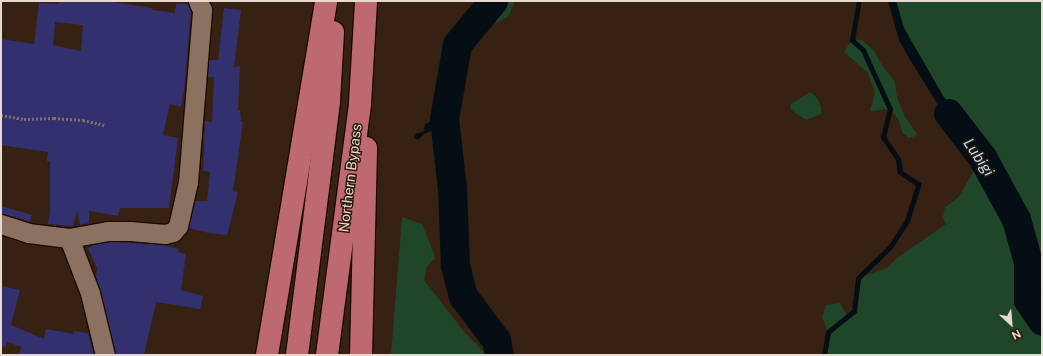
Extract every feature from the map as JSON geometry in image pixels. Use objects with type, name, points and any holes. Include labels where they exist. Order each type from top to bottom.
[{"type":"highway","points":[[267,355],[326,1]]},
{"type":"highway","points":[[297,355],[329,100],[334,1]]},
{"type":"highway","name":"Northern Bypass","points":[[327,355],[360,103],[366,1]]},
{"type":"highway","points":[[361,355],[369,1]]},
{"type":"street","points":[[1,224],[28,233],[69,238],[107,231],[130,230],[165,234],[173,232],[178,226],[188,174],[202,10],[198,1]]},
{"type":"street","points":[[69,238],[90,293],[105,355]]},
{"type":"path","points":[[1,116],[24,119],[54,118],[83,120],[104,125]]},
{"type":"green space","points":[[494,1],[515,1],[509,16],[497,23],[493,20]]},
{"type":"green space","points":[[896,1],[1042,1],[1042,355],[824,355],[828,332],[822,317],[826,305],[840,303],[847,316],[854,311],[858,278],[887,268],[897,258],[946,224],[943,217],[945,207],[958,198],[982,157],[971,144],[923,63],[904,28]]},
{"type":"green space","points":[[852,40],[862,40],[874,51],[883,67],[895,82],[897,98],[905,117],[918,135],[909,138],[902,132],[899,120],[890,109],[870,111],[875,93],[868,73],[844,52]]},
{"type":"green space","points":[[810,92],[817,98],[821,107],[821,114],[806,120],[791,110],[791,104]]},
{"type":"green space","points":[[402,217],[422,224],[434,254],[435,258],[427,267],[424,280],[465,333],[487,355],[391,355]]},
{"type":"shaded area","points":[[888,1],[896,1],[904,28],[971,144],[953,129],[909,58],[899,40]]},
{"type":"shaded area","points":[[449,89],[456,110],[446,134],[437,129],[424,134],[418,140],[414,138],[416,134],[424,131],[425,124],[435,120],[442,94]]},
{"type":"shaded area","points":[[446,140],[451,149],[450,169],[441,164],[437,159]]},
{"type":"shaded area","points":[[450,169],[461,193],[461,206],[453,226],[444,210]]},
{"type":"shaded area","points":[[459,280],[466,286],[471,307],[463,303],[458,296]]},
{"type":"shaded area","points":[[476,314],[491,319],[501,329],[502,344],[499,355],[491,348]]},
{"type":"building","points":[[59,1],[106,1],[175,13],[176,4],[188,4],[191,12],[184,91],[181,107],[170,104],[163,135],[178,138],[169,208],[120,208],[118,216],[89,211],[89,223],[80,225],[77,211],[73,226],[48,224],[50,215],[50,161],[47,161],[48,152],[1,145],[1,39],[34,44],[39,3],[59,4]],"holes":[[[55,22],[83,25],[81,51],[53,45]]]},
{"type":"building","points":[[224,8],[241,10],[234,67],[240,66],[238,110],[240,110],[241,121],[243,122],[233,191],[238,192],[227,235],[209,233],[189,228],[195,201],[207,201],[210,172],[203,171],[205,121],[212,122],[214,77],[208,77],[209,60],[218,60]]},
{"type":"building","points":[[1,206],[32,215],[30,222],[1,213]]},
{"type":"building","points":[[108,242],[158,244],[179,249],[178,252],[186,254],[181,290],[203,296],[200,309],[156,302],[144,355],[116,355],[96,278],[97,268],[88,248],[96,244]]},
{"type":"building","points":[[1,286],[20,290],[11,325],[44,339],[46,329],[74,334],[73,331],[88,333],[94,355],[18,355],[22,347],[7,342],[6,347],[1,346]]},
{"type":"waterway","points":[[493,1],[457,44],[444,119],[452,188],[455,265],[463,296],[496,340],[499,355]]},
{"type":"waterway","points":[[824,355],[828,332],[854,311],[858,278],[890,247],[907,221],[918,184],[900,172],[898,159],[883,137],[890,109],[863,50],[852,40],[859,1]]},
{"type":"waterway","name":"Lubigi","points":[[948,113],[982,157],[1016,219],[1028,262],[1028,300],[1042,321]]}]
